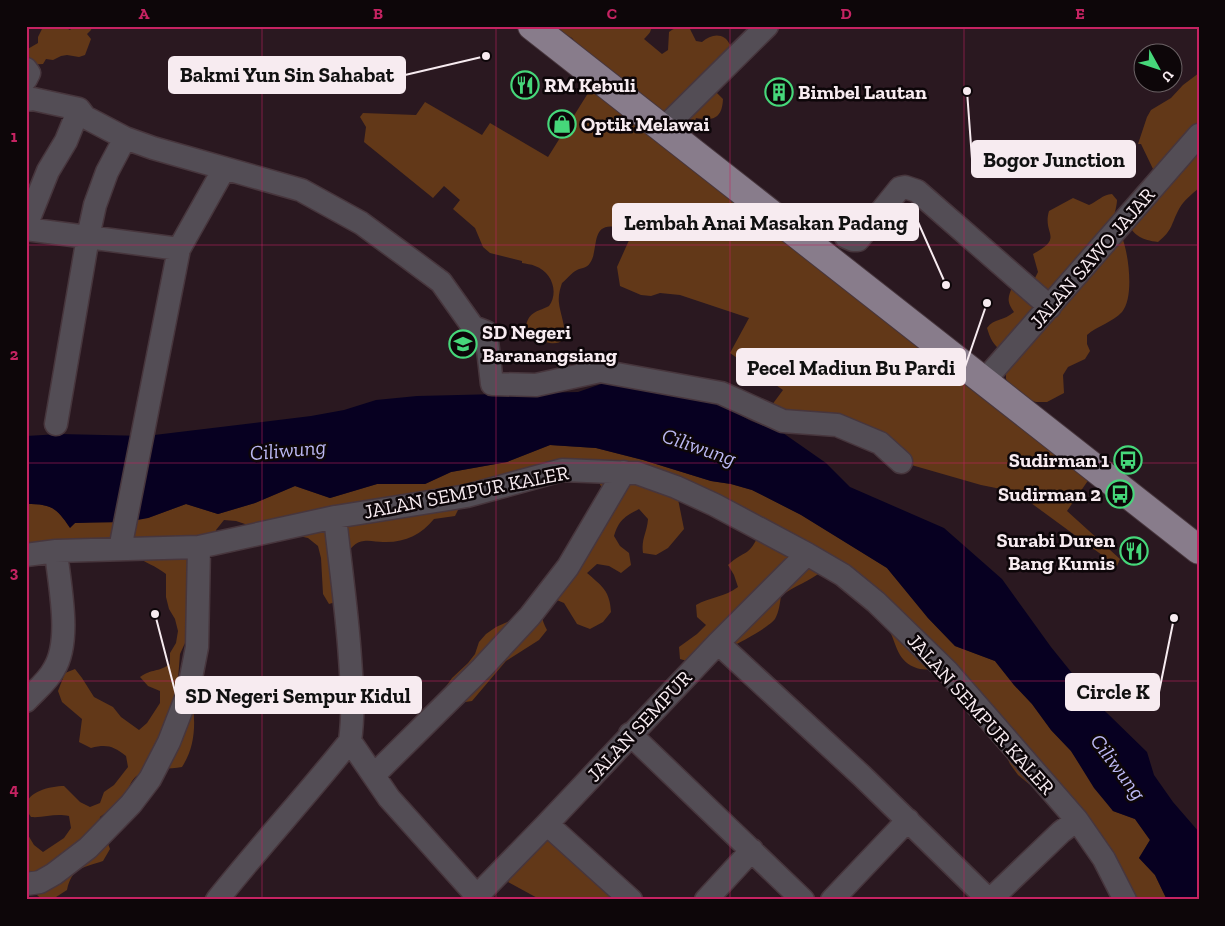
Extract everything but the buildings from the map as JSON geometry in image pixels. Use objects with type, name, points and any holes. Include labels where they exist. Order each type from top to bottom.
[{"type":"main road","points":[[532,26],[1199,550]]},
{"type":"street","points":[[663,129],[767,26]]},
{"type":"street","points":[[26,69],[29,73],[26,79]]},
{"type":"street","points":[[26,100],[33,99],[79,109],[85,117],[125,138],[153,148],[301,190],[361,223],[441,282],[473,327],[486,332],[492,384],[536,385],[600,371],[721,393],[784,421],[837,425],[880,443],[901,462]]},
{"type":"street","points":[[79,109],[66,141],[48,171],[26,227],[179,249]]},
{"type":"street","name":"JALAN SAWO JAJAR","points":[[984,381],[1199,135]]},
{"type":"street","points":[[56,424],[88,237],[107,172],[125,138]]},
{"type":"street","points":[[121,544],[179,249],[224,168]]},
{"type":"street","points":[[846,237],[858,240],[900,188],[911,188],[917,191],[1050,306]]},
{"type":"street","name":"JALAN SEMPUR KALER","points":[[26,555],[121,544],[199,547],[335,517],[460,498],[562,470],[636,473],[694,495],[807,554],[843,575],[869,596],[948,672],[1077,820],[1104,859],[1125,900]]},
{"type":"street","points":[[374,775],[482,668],[530,616],[568,567],[624,472]]},
{"type":"street","points":[[217,900],[290,811],[318,782],[350,741],[354,698],[347,616],[335,517]]},
{"type":"street","points":[[26,884],[40,882],[54,874],[88,848],[131,804],[150,779],[169,742],[188,693],[197,647],[199,547]]},
{"type":"street","points":[[26,701],[54,670],[62,648],[64,635],[56,551]]},
{"type":"street","name":"JALAN SEMPUR","points":[[475,898],[630,734],[807,554]]},
{"type":"street","points":[[718,643],[908,820],[990,900],[1061,832],[1077,820]]},
{"type":"street","points":[[630,734],[803,900]]},
{"type":"street","points":[[350,741],[389,798],[475,898]]},
{"type":"street","points":[[832,900],[908,820]]},
{"type":"street","points":[[547,824],[631,900]]},
{"type":"street","points":[[706,900],[752,850]]},
{"type":"shaded area","points":[[48,26],[63,26],[70,30],[74,26],[92,26],[87,34],[91,39],[85,55],[79,57],[61,56],[53,60],[46,59],[43,64],[26,65],[26,50],[38,43],[38,37],[42,29]]},
{"type":"shaded area","points":[[551,26],[651,26],[650,32],[644,39],[662,54],[668,50],[669,32],[679,27],[690,29],[696,41],[702,42],[714,36],[725,38],[730,45],[713,89],[723,99],[721,111],[712,119],[696,118],[690,136],[1096,469],[1067,511],[1120,559],[1117,566],[1016,492],[981,485],[901,462],[881,444],[766,413],[783,390],[730,353],[749,318],[680,295],[660,293],[651,296],[641,295],[620,286],[617,267],[630,238],[626,231],[620,228],[607,227],[602,229],[598,233],[593,258],[589,265],[575,271],[562,283],[559,300],[564,337],[561,341],[555,343],[542,341],[529,334],[525,329],[528,319],[533,313],[549,306],[552,301],[553,289],[550,278],[541,269],[533,265],[490,253],[483,247],[475,228],[453,209],[460,200],[444,186],[433,198],[364,142],[366,127],[360,117],[363,113],[416,115],[425,102],[482,135],[490,123],[548,157],[595,82],[579,55],[576,43],[572,38]]},
{"type":"shaded area","points":[[1199,73],[1199,188],[1181,206],[1163,238],[1158,242],[1147,240],[1136,234],[1127,222],[1151,177],[1153,169],[1141,144],[1138,144],[1151,110],[1171,98],[1177,92],[1182,92],[1183,85]]},
{"type":"shaded area","points":[[1112,194],[1117,200],[1115,222],[1123,240],[1127,256],[1129,288],[1126,306],[1122,312],[1110,321],[1087,335],[1087,344],[1090,351],[1085,359],[1068,367],[1063,375],[1064,393],[1047,402],[1036,402],[1027,399],[1011,387],[1006,379],[1003,352],[992,341],[987,328],[1014,312],[1009,299],[1013,285],[1034,280],[1038,272],[1033,254],[1043,248],[1050,239],[1049,211],[1073,198],[1089,205]]},
{"type":"shaded area","points":[[550,445],[596,448],[711,481],[752,490],[800,514],[887,568],[928,618],[955,646],[995,661],[1032,704],[1051,730],[1071,751],[1113,811],[1135,819],[1150,840],[1139,858],[1155,875],[1167,900],[1119,900],[1052,793],[1029,784],[1018,775],[1010,764],[972,683],[964,674],[956,668],[922,669],[908,664],[900,655],[887,626],[824,570],[781,596],[775,619],[760,631],[735,645],[698,661],[691,662],[680,659],[679,647],[706,625],[697,617],[696,605],[728,593],[738,587],[728,565],[753,546],[759,533],[677,494],[684,529],[668,548],[656,555],[643,553],[648,519],[639,509],[629,514],[623,520],[614,536],[620,546],[629,553],[631,565],[621,573],[609,566],[597,564],[587,573],[601,586],[609,599],[611,612],[603,622],[590,629],[577,624],[564,603],[552,598],[543,609],[542,616],[547,630],[539,640],[506,661],[472,701],[459,703],[447,700],[445,688],[475,654],[479,642],[486,634],[496,627],[527,613],[603,492],[595,475],[582,463],[570,458],[560,465],[461,504],[455,516],[434,519],[412,537],[391,542],[361,541],[355,544],[350,549],[346,558],[342,600],[329,604],[323,594],[321,558],[318,546],[308,538],[236,521],[224,520],[216,530],[216,542],[211,556],[200,563],[193,632],[180,654],[178,679],[189,678],[194,712],[193,735],[188,756],[182,767],[152,770],[138,775],[132,781],[120,803],[100,817],[99,829],[106,838],[110,849],[103,861],[84,867],[75,873],[69,882],[67,890],[56,897],[43,900],[35,893],[27,879],[25,863],[26,835],[43,852],[64,838],[71,828],[69,816],[31,817],[27,809],[27,803],[30,798],[42,790],[64,786],[80,802],[90,807],[100,803],[104,792],[114,785],[128,767],[126,756],[117,750],[106,746],[91,748],[79,742],[82,719],[62,702],[58,691],[65,673],[75,669],[94,697],[113,707],[121,717],[139,730],[147,723],[160,703],[160,691],[148,686],[140,677],[170,664],[170,653],[176,643],[178,631],[166,597],[166,574],[133,555],[26,555],[26,504],[52,508],[61,515],[70,527],[75,523],[148,518],[186,504],[218,514],[255,503],[295,486],[330,498],[377,484],[425,484],[451,472],[507,462]]},
{"type":"shaded area","points":[[542,830],[616,900],[541,900],[508,882]]},
{"type":"water","name":"Ciliwung","points":[[607,382],[711,399],[751,421],[783,433],[826,463],[850,487],[944,528],[1002,579],[1076,678],[1079,688],[1147,752],[1154,775],[1173,802],[1199,832],[1199,900],[1167,900],[1155,875],[1139,858],[1150,840],[1135,819],[1113,811],[1094,788],[1071,751],[1051,730],[1032,704],[995,661],[955,646],[928,618],[887,568],[801,515],[752,490],[711,481],[596,448],[550,445],[507,462],[451,472],[425,484],[377,484],[330,498],[295,486],[255,503],[218,514],[186,504],[148,518],[127,522],[75,523],[70,528],[61,515],[52,508],[26,504],[26,436],[60,434],[146,436],[311,416],[344,410],[376,400],[417,396],[578,392]]},
{"type":"place","name":"Bakmi Yun Sin Sahabat","points":[[486,56]]},
{"type":"place","name":"RM Kebuli","points":[[525,85]]},
{"type":"place","name":"Bogor Junction","points":[[967,91]]},
{"type":"place","name":"Bimbel Lautan","points":[[779,92]]},
{"type":"place","name":"Optik Melawai","points":[[562,124]]},
{"type":"place","name":"Lembah Anai Masakan Padang","points":[[946,285]]},
{"type":"place","name":"Pecel Madiun Bu Pardi","points":[[987,303]]},
{"type":"place","name":"SD Negeri Baranangsiang","points":[[463,344]]},
{"type":"place","name":"Sudirman 1","points":[[1128,460]]},
{"type":"place","name":"Sudirman 2","points":[[1120,494]]},
{"type":"place","name":"Surabi Duren Bang Kumis","points":[[1134,551]]},
{"type":"place","name":"SD Negeri Sempur Kidul","points":[[155,614]]},
{"type":"place","name":"Circle K","points":[[1174,618]]}]
